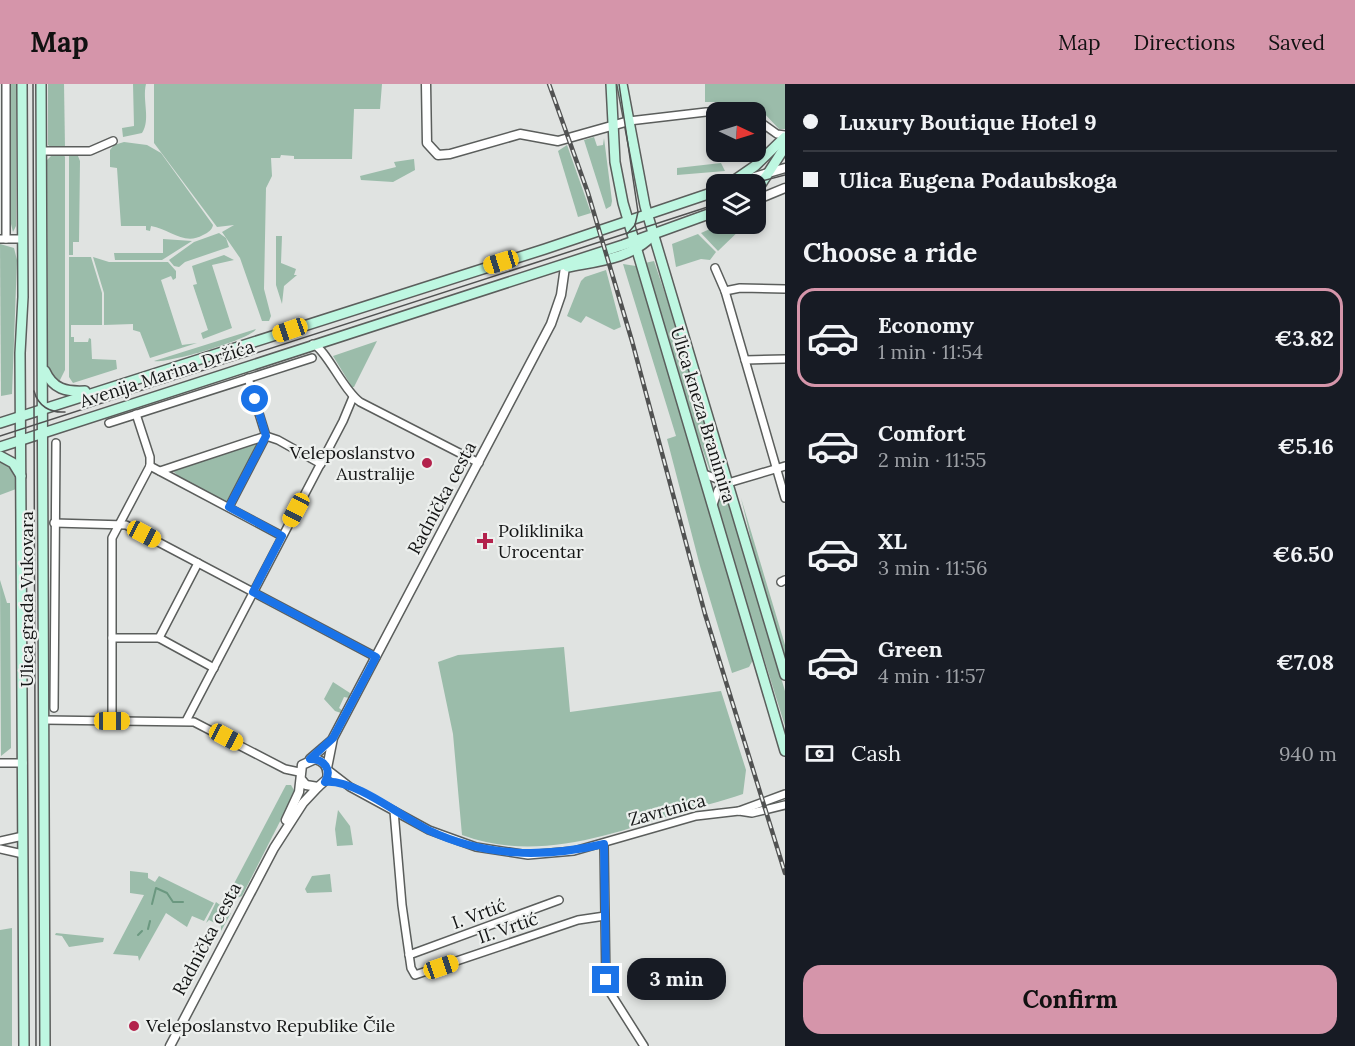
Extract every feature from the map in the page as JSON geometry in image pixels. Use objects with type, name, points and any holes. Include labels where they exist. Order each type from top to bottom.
[{"type":"main road","name":"Ulica grada Vukovara","points":[[22,84],[24,1046]]},
{"type":"main road","name":"Ulica grada Vukovara","points":[[41,84],[45,1046]]},
{"type":"main road","name":"Ulica kneza Branimira","points":[[611,84],[618,180],[628,222],[785,751]]},
{"type":"main road","name":"Ulica kneza Branimira","points":[[622,84],[647,215],[785,675]]},
{"type":"main road","points":[[743,174],[755,166],[785,136]]},
{"type":"main road","points":[[766,177],[785,147]]},
{"type":"main road","name":"Avenija Marina Držića","points":[[0,423],[44,407],[628,222],[706,195]]},
{"type":"main road","name":"Avenija Marina Držića","points":[[0,447],[542,269],[635,246],[653,234],[706,215]]},
{"type":"main road","points":[[542,269],[565,267],[635,246]]},
{"type":"main road","points":[[43,361],[48,378],[58,388],[71,392],[99,391]]},
{"type":"main road","points":[[0,456],[13,463],[22,482]]},
{"type":"street","points":[[6,84],[3,239],[22,239]]},
{"type":"street","points":[[426,84],[427,142],[438,155],[450,154],[520,134],[558,141],[629,121],[706,112]]},
{"type":"street","points":[[766,126],[777,134],[785,136]]},
{"type":"street","points":[[41,151],[90,151],[113,141]]},
{"type":"street","points":[[761,174],[785,168]]},
{"type":"street","points":[[766,196],[785,188]]},
{"type":"street","name":"Radnička cesta","points":[[328,769],[333,738],[551,324],[561,295],[565,267]]},
{"type":"street","points":[[714,268],[725,291],[785,498]]},
{"type":"street","points":[[725,291],[740,288],[785,289]]},
{"type":"street","points":[[313,344],[321,348],[353,397],[400,424],[479,463]]},
{"type":"street","name":"Avenija Marina Držića","points":[[109,423],[312,358]]},
{"type":"street","points":[[746,360],[785,359]]},
{"type":"street","points":[[229,507],[266,436],[248,378]]},
{"type":"street","points":[[186,721],[321,464],[353,397]]},
{"type":"street","points":[[112,721],[112,541],[119,523],[150,466],[150,457],[136,414]]},
{"type":"street","points":[[160,471],[266,436],[278,440],[321,464]]},
{"type":"street","name":"Ulica grada Vukovara","points":[[54,708],[56,443]]},
{"type":"street","points":[[150,466],[282,536]]},
{"type":"street","points":[[713,506],[715,495],[728,483],[785,466]]},
{"type":"street","points":[[704,474],[714,480],[728,483]]},
{"type":"street","points":[[54,522],[119,523],[376,657]]},
{"type":"street","points":[[159,638],[198,563]]},
{"type":"street","points":[[112,638],[159,638],[214,668]]},
{"type":"street","points":[[44,720],[199,723],[300,775],[306,785],[336,782],[350,787]]},
{"type":"street","name":"Radnička cesta","points":[[310,759],[333,738]]},
{"type":"street","points":[[300,775],[302,765],[310,759],[322,762],[350,787]]},
{"type":"street","points":[[0,763],[23,763]]},
{"type":"street","points":[[321,784],[328,769]]},
{"type":"street","name":"Radnička cesta","points":[[170,1046],[274,848],[299,792],[300,775]]},
{"type":"street","name":"Radnička cesta","points":[[274,848],[298,810],[321,784]]},
{"type":"street","name":"Zavrtnica","points":[[350,787],[456,841],[496,851],[543,854],[604,844],[696,816],[739,810],[785,794]]},
{"type":"street","name":"Zavrtnica","points":[[739,810],[752,813],[785,805]]},
{"type":"street","points":[[394,811],[409,955]]},
{"type":"street","points":[[0,841],[23,836]]},
{"type":"street","points":[[604,844],[606,986],[644,1046]]},
{"type":"street","points":[[0,849],[23,854]]},
{"type":"street","name":"I. Vrtić","points":[[409,955],[560,900]]},
{"type":"street","name":"II. Vrtić","points":[[409,955],[413,974],[422,974],[578,920],[605,916]]},
{"type":"green space","points":[[10,84],[16,84],[16,226],[13,232],[11,224]]},
{"type":"green space","points":[[48,84],[64,84],[65,148],[52,148],[48,145]]},
{"type":"green space","points":[[133,84],[146,84],[145,128],[142,133],[123,137],[122,128],[134,126]]},
{"type":"green space","points":[[154,84],[382,84],[380,109],[354,109],[352,159],[294,159],[294,156],[281,155],[280,158],[271,158],[272,176],[266,188],[264,289],[271,316],[269,321],[262,321],[240,258],[222,232],[234,225],[217,227],[154,143]]},
{"type":"green space","points":[[705,84],[785,84],[785,129],[779,129],[766,115],[766,102],[705,102]]},
{"type":"green space","points":[[594,137],[597,146],[603,145],[604,138],[612,201],[611,206],[606,209],[584,140]]},
{"type":"green space","points":[[124,142],[147,145],[161,153],[213,225],[210,231],[190,239],[151,226],[150,231],[146,230],[146,226],[121,226],[117,168],[110,167],[110,150],[114,145]]},
{"type":"green space","points":[[567,145],[591,213],[578,217],[558,151]]},
{"type":"green space","points":[[52,155],[64,155],[65,157],[65,370],[58,384],[48,368],[47,160]]},
{"type":"green space","points":[[69,155],[78,156],[80,161],[79,242],[73,242],[73,255],[69,255]]},
{"type":"green space","points":[[414,159],[415,170],[393,182],[361,180],[360,176],[396,167],[394,162]]},
{"type":"green space","points":[[721,163],[725,171],[677,175],[677,168]]},
{"type":"green space","points":[[706,231],[706,234],[736,234],[718,251],[701,233]]},
{"type":"green space","points":[[219,233],[226,238],[229,247],[185,262],[179,267],[174,266],[169,260],[194,242]]},
{"type":"green space","points":[[698,234],[716,252],[710,260],[701,259],[676,267],[672,244]]},
{"type":"green space","points":[[276,236],[282,236],[281,263],[296,269],[294,275],[297,275],[284,286],[282,304],[276,285]]},
{"type":"green space","points":[[163,239],[192,241],[162,260],[115,260],[114,253],[163,253]]},
{"type":"green space","points":[[0,244],[14,248],[17,260],[12,394],[1,396]]},
{"type":"green space","points":[[224,255],[234,260],[212,265],[232,328],[203,339],[201,333],[208,330],[193,285],[197,284],[192,266]]},
{"type":"green space","points":[[69,257],[91,257],[102,293],[102,325],[71,325],[71,337],[74,337],[74,342],[88,342],[89,338],[91,339],[92,359],[116,360],[117,369],[73,383],[69,377]]},
{"type":"green space","points":[[93,257],[109,262],[168,262],[176,271],[176,278],[173,280],[171,276],[161,280],[182,345],[197,343],[150,358],[140,332],[133,330],[133,324],[104,325],[104,293]]},
{"type":"green space","points":[[654,261],[681,341],[719,475],[710,471],[684,396],[645,263]]},
{"type":"green space","points":[[623,264],[636,266],[638,271],[751,650],[753,660],[749,667],[732,673],[700,566],[667,439],[676,436]]},
{"type":"green space","points":[[606,270],[621,327],[614,330],[586,316],[581,323],[567,316],[581,281],[585,277]]},
{"type":"green space","points":[[256,329],[240,339],[208,350],[174,359],[154,361]]},
{"type":"green space","points":[[377,341],[354,387],[352,387],[333,356]]},
{"type":"green space","points":[[255,443],[256,449],[226,502],[178,476],[172,470]]},
{"type":"green space","points":[[0,462],[9,466],[16,480],[16,489],[0,495]]},
{"type":"green space","points":[[726,493],[785,691],[785,726],[716,505],[719,494]]},
{"type":"green space","points":[[741,498],[785,645],[785,660],[759,573]]},
{"type":"green space","points":[[0,580],[7,603],[10,603],[11,748],[1,756]]},
{"type":"green space","points":[[564,647],[570,712],[721,691],[746,770],[743,794],[624,830],[570,843],[516,846],[489,843],[462,835],[453,734],[438,662],[458,655]]},
{"type":"green space","points":[[333,682],[350,693],[349,698],[344,697],[339,708],[343,711],[341,713],[335,711],[324,699]]},
{"type":"green space","points":[[286,785],[291,785],[295,792],[242,896],[232,900],[228,895]]},
{"type":"green space","points":[[338,810],[350,826],[353,845],[337,846],[335,829]]},
{"type":"green space","points":[[130,871],[148,873],[148,878],[155,882],[159,876],[214,903],[204,921],[192,916],[187,927],[166,913],[139,961],[138,956],[113,954],[144,895],[130,893]]},
{"type":"green space","points":[[330,874],[332,892],[307,893],[305,889],[312,876]]},
{"type":"green space","points":[[216,902],[231,913],[221,931],[221,926],[209,920],[206,923]]},
{"type":"green space","points":[[12,928],[12,1046],[0,1046],[0,930]]},
{"type":"green space","points":[[56,933],[104,938],[103,942],[69,947],[62,936],[55,935]]},
{"type":"waterway","points":[[152,904],[156,888],[167,893],[173,902],[183,902]]},
{"type":"waterway","points":[[148,929],[150,921]]},
{"type":"waterway","points":[[138,935],[142,931]]},
{"type":"tram line","points":[[33,84],[36,1046]]},
{"type":"tram line","points":[[619,84],[638,212],[635,225],[627,234]]},
{"type":"tram line","points":[[766,180],[785,175]]},
{"type":"tram line","points":[[0,436],[706,208]]},
{"type":"tram line","points":[[34,391],[38,401],[45,408],[65,412]]},
{"type":"railway","points":[[549,84],[588,193],[632,341],[705,614],[785,873]]},
{"type":"place","name":"Veleposlanstvo Australije","points":[[427,463]]},
{"type":"place","name":"Poliklinika Urocentar","points":[[485,541]]},
{"type":"place","name":"Veleposlanstvo Republike Čile","points":[[134,1026]]},
{"type":"route","points":[[255,399],[266,436],[229,507],[282,536],[253,592],[376,657],[333,738],[310,759],[319,760],[327,768],[328,774],[325,782],[336,782],[350,787],[429,830],[476,848],[528,855],[574,851],[604,844],[606,980]]}]
